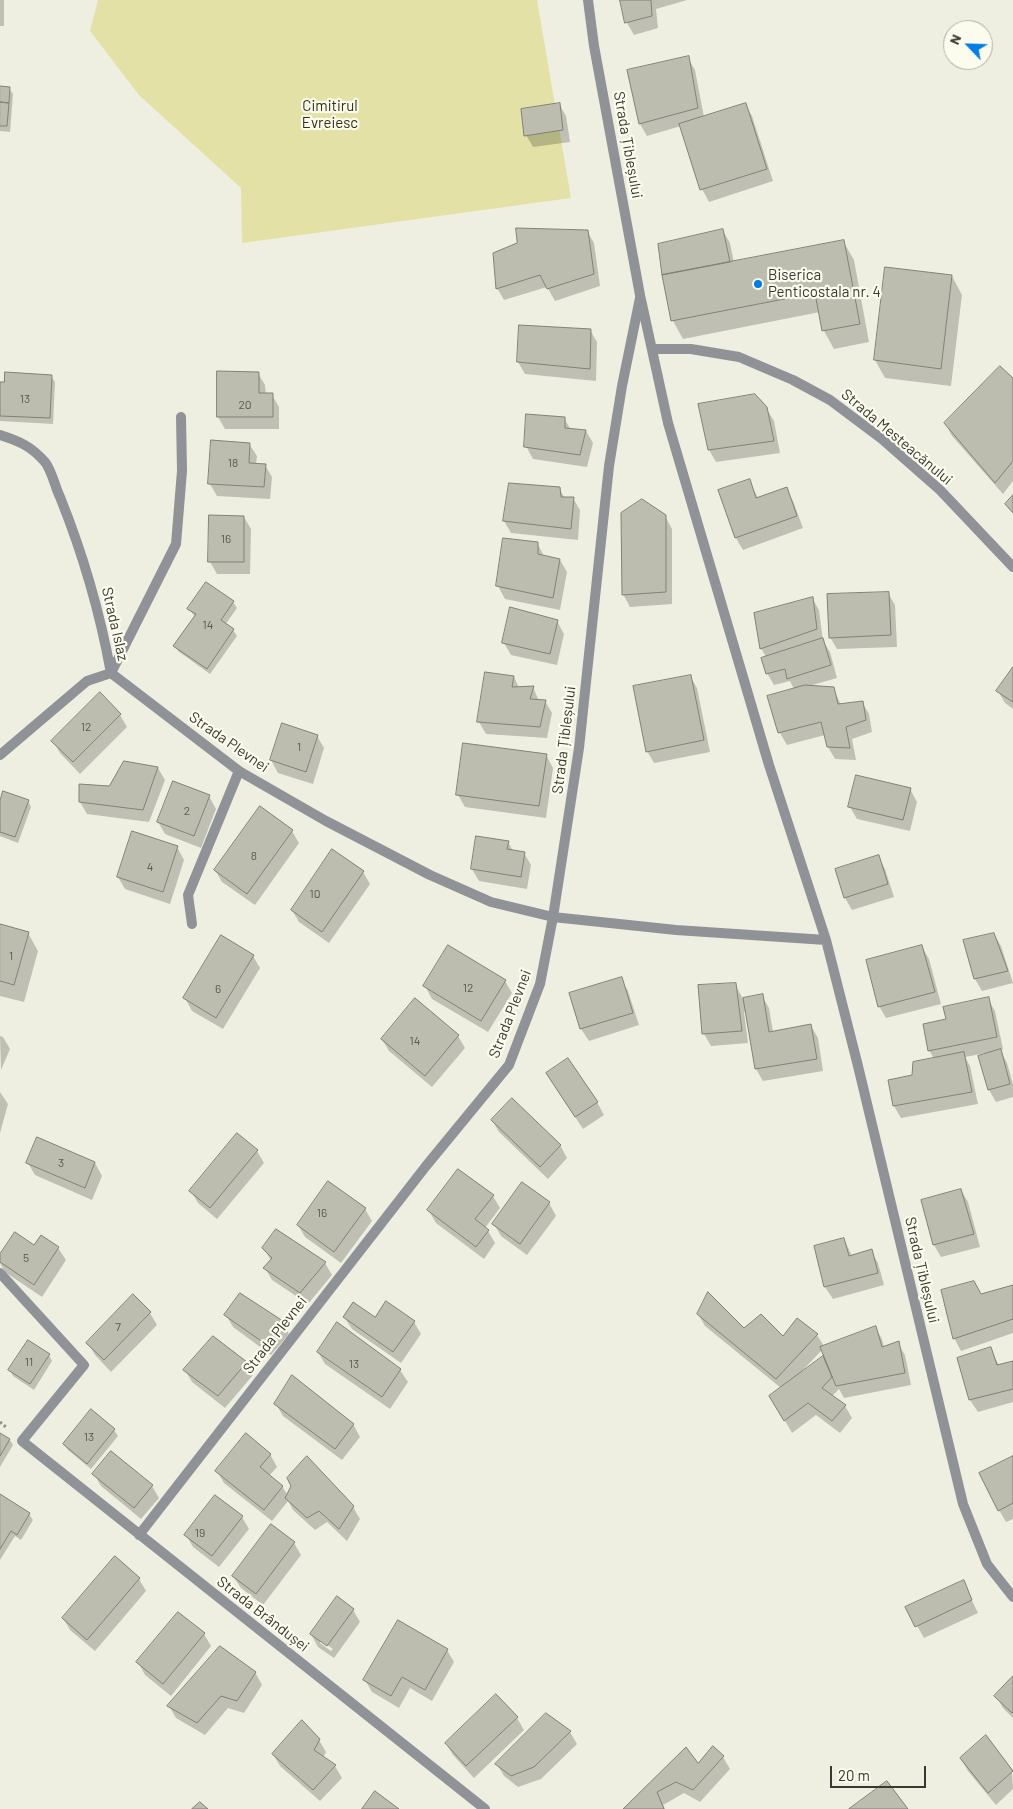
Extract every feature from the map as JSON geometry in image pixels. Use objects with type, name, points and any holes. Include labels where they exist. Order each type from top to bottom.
[{"type":"street","name":"Strada Țibleșului","points":[[588,0],[596,55],[640,295],[668,423],[769,764],[826,940],[963,1504],[987,1564],[1013,1597]]},
{"type":"street","name":"Strada Țibleșului","points":[[553,917],[579,748],[609,466],[640,295]]},
{"type":"street","name":"Strada Mesteacănului","points":[[652,350],[691,349],[738,358],[793,380],[830,400],[882,440],[940,490],[1013,567]]},
{"type":"street","name":"Strada Islaz","points":[[111,673],[176,544],[182,471],[181,417]]},
{"type":"street","name":"Strada Islaz","points":[[0,434],[23,442],[46,463],[69,521],[90,584],[104,635],[111,673]]},
{"type":"street","name":"Strada Plevnei","points":[[111,673],[239,771],[326,820],[430,875],[491,902],[553,917],[540,984],[509,1065],[426,1166],[139,1534]]},
{"type":"street","points":[[0,755],[86,681],[111,673]]},
{"type":"street","points":[[192,924],[188,895],[239,771]]},
{"type":"street","points":[[553,917],[676,930],[826,940]]},
{"type":"street","name":"Strada Brândușei","points":[[0,1273],[84,1365],[22,1441],[485,1809]]},
{"type":"green space","name":"Cimitirul Evreiesc","points":[[98,0],[537,0],[571,198],[242,243],[241,188],[139,95],[90,31]]},
{"type":"building","points":[[620,0],[651,0],[652,16],[625,23]]},
{"type":"building","points":[[689,56],[698,108],[639,124],[627,70]]},
{"type":"building","points":[[0,86],[10,87],[9,103],[0,102]]},
{"type":"building","points":[[0,102],[9,103],[7,126],[0,126]]},
{"type":"building","points":[[560,103],[563,130],[524,136],[521,109]]},
{"type":"building","points":[[746,103],[767,169],[700,190],[679,124]]},
{"type":"building","points":[[516,228],[588,230],[594,274],[547,289],[540,275],[496,289],[493,253],[517,243]]},
{"type":"building","points":[[723,229],[730,262],[662,275],[658,244]]},
{"type":"building","name":"Biserica Penticostala nr. 4","points":[[844,240],[860,324],[822,331],[815,293],[671,321],[662,275]]},
{"type":"building","points":[[885,267],[952,275],[941,369],[874,360]]},
{"type":"building","points":[[519,325],[591,329],[590,369],[517,362]]},
{"type":"building","points":[[1000,366],[1013,378],[1013,461],[995,483],[944,423]]},
{"type":"building","points":[[217,371],[259,372],[259,393],[273,393],[273,417],[217,417]]},
{"type":"building","points":[[5,372],[52,375],[50,418],[0,416],[0,382],[4,382]]},
{"type":"building","points":[[755,394],[767,407],[774,441],[708,450],[698,404]]},
{"type":"building","points":[[526,414],[565,417],[565,428],[586,430],[580,455],[524,447]]},
{"type":"building","points":[[211,440],[250,443],[249,463],[266,464],[264,487],[208,484]]},
{"type":"building","points":[[750,479],[756,498],[787,487],[797,516],[735,538],[718,490]]},
{"type":"building","points":[[509,483],[560,487],[561,497],[574,497],[571,529],[503,521]]},
{"type":"building","points":[[1013,495],[1013,513],[1005,504]]},
{"type":"building","points":[[642,499],[666,515],[666,592],[622,595],[621,513]]},
{"type":"building","points":[[209,515],[244,516],[244,562],[208,562]]},
{"type":"building","points":[[503,538],[538,542],[538,554],[560,559],[553,598],[496,586]]},
{"type":"building","points":[[206,582],[234,601],[221,620],[234,629],[207,669],[173,646],[196,614],[187,609]]},
{"type":"building","points":[[889,592],[891,635],[829,638],[827,594]]},
{"type":"building","points":[[813,597],[817,629],[760,649],[754,613]]},
{"type":"building","points":[[510,607],[558,620],[550,654],[502,643]]},
{"type":"building","points":[[823,638],[831,665],[787,679],[785,669],[766,674],[761,658]]},
{"type":"building","points":[[1013,667],[1013,702],[996,691]]},
{"type":"building","points":[[485,672],[514,676],[512,687],[534,686],[530,699],[546,700],[540,727],[477,722]]},
{"type":"building","points":[[691,675],[704,740],[646,752],[633,686]]},
{"type":"building","points":[[805,685],[834,687],[838,704],[863,701],[866,720],[846,727],[850,748],[827,747],[821,722],[778,733],[767,696]]},
{"type":"building","points":[[100,692],[121,714],[73,762],[51,741]]},
{"type":"building","points":[[282,723],[318,735],[306,772],[270,760]]},
{"type":"building","points":[[463,743],[547,754],[539,806],[456,795]]},
{"type":"building","points":[[124,761],[158,767],[143,810],[79,802],[79,784],[109,786]]},
{"type":"building","points":[[856,775],[911,788],[903,820],[848,807]]},
{"type":"building","points":[[173,781],[210,795],[194,836],[157,822]]},
{"type":"building","points":[[3,791],[29,800],[15,837],[0,832],[0,801]]},
{"type":"building","points":[[260,806],[293,830],[247,894],[214,870]]},
{"type":"building","points":[[132,831],[178,846],[163,892],[117,877]]},
{"type":"building","points":[[476,836],[509,841],[507,849],[525,852],[521,877],[471,869]]},
{"type":"building","points":[[332,849],[364,871],[322,932],[291,910]]},
{"type":"building","points":[[879,855],[888,884],[844,898],[835,869]]},
{"type":"building","points":[[0,924],[29,932],[14,985],[0,981]]},
{"type":"building","points":[[994,933],[1008,971],[974,979],[963,940]]},
{"type":"building","points":[[221,935],[254,955],[216,1018],[183,998]]},
{"type":"building","points":[[448,945],[506,980],[481,1021],[423,986]]},
{"type":"building","points":[[922,945],[935,992],[878,1007],[866,960]]},
{"type":"building","points":[[622,977],[633,1013],[580,1029],[569,993]]},
{"type":"building","points":[[736,983],[742,1031],[702,1034],[698,985]]},
{"type":"building","points":[[763,994],[769,1032],[811,1024],[817,1059],[755,1069],[743,998]]},
{"type":"building","points":[[989,997],[997,1037],[928,1051],[923,1024],[946,1019],[943,1007]]},
{"type":"building","points":[[415,998],[459,1035],[425,1076],[381,1039]]},
{"type":"building","points":[[1001,1049],[1010,1084],[988,1090],[978,1056]]},
{"type":"building","points":[[964,1052],[972,1092],[893,1106],[888,1080],[912,1075],[913,1062]]},
{"type":"building","points":[[568,1058],[598,1102],[575,1117],[546,1073]]},
{"type":"building","points":[[512,1098],[561,1145],[540,1167],[491,1120]]},
{"type":"building","points":[[237,1133],[258,1150],[210,1208],[189,1191]]},
{"type":"building","points":[[37,1137],[95,1162],[85,1188],[26,1163]]},
{"type":"building","points":[[458,1169],[494,1195],[475,1219],[489,1230],[476,1247],[427,1210]]},
{"type":"building","points":[[328,1181],[366,1208],[334,1252],[297,1225]]},
{"type":"building","points":[[522,1182],[550,1202],[520,1244],[492,1224]]},
{"type":"building","points":[[961,1189],[974,1234],[933,1245],[921,1200]]},
{"type":"building","points":[[276,1229],[326,1262],[300,1293],[263,1268],[272,1258],[262,1248]]},
{"type":"building","points":[[15,1232],[34,1245],[41,1235],[59,1247],[34,1285],[0,1262],[0,1254]]},
{"type":"building","points":[[844,1238],[849,1256],[872,1249],[878,1273],[824,1287],[814,1246]]},
{"type":"building","points":[[974,1281],[981,1294],[1013,1285],[1013,1319],[953,1339],[941,1290]]},
{"type":"building","points":[[708,1292],[744,1328],[761,1314],[783,1336],[797,1318],[818,1334],[776,1379],[697,1314]]},
{"type":"building","points":[[240,1293],[283,1321],[264,1343],[224,1315]]},
{"type":"building","points":[[133,1294],[151,1312],[104,1360],[86,1343]]},
{"type":"building","points":[[386,1301],[415,1321],[393,1352],[343,1317],[353,1302],[375,1317]]},
{"type":"building","points":[[337,1322],[401,1369],[382,1397],[317,1352]]},
{"type":"building","points":[[876,1326],[882,1347],[899,1341],[905,1373],[836,1386],[820,1347]]},
{"type":"building","points":[[213,1336],[247,1362],[218,1396],[183,1370]]},
{"type":"building","points":[[28,1340],[50,1354],[30,1384],[8,1370]]},
{"type":"building","points":[[991,1347],[997,1365],[1013,1361],[1013,1389],[969,1400],[957,1358]]},
{"type":"building","points":[[823,1356],[832,1377],[822,1388],[846,1405],[832,1421],[808,1403],[784,1421],[769,1396]]},
{"type":"building","points":[[292,1375],[354,1424],[335,1449],[274,1404]]},
{"type":"building","points":[[91,1409],[115,1429],[87,1464],[63,1444]]},
{"type":"building","points":[[0,1433],[10,1439],[0,1456]]},
{"type":"building","points":[[246,1433],[271,1454],[260,1467],[283,1486],[264,1510],[215,1471]]},
{"type":"building","points":[[111,1451],[153,1485],[134,1508],[92,1474]]},
{"type":"building","points":[[307,1456],[354,1506],[339,1529],[319,1511],[307,1518],[285,1498],[291,1486],[287,1478]]},
{"type":"building","points":[[1013,1456],[1013,1503],[998,1511],[979,1473]]},
{"type":"building","points":[[0,1494],[30,1513],[17,1535],[11,1531],[0,1549]]},
{"type":"building","points":[[215,1495],[243,1516],[212,1556],[184,1535]]},
{"type":"building","points":[[271,1524],[295,1542],[256,1594],[232,1576]]},
{"type":"building","points":[[115,1556],[140,1578],[87,1640],[62,1618]]},
{"type":"building","points":[[964,1580],[972,1600],[915,1627],[905,1607]]},
{"type":"building","points":[[337,1596],[354,1609],[327,1646],[310,1634]]},
{"type":"building","points":[[178,1612],[205,1633],[163,1684],[136,1662]]},
{"type":"building","points":[[398,1620],[448,1649],[425,1690],[402,1677],[391,1696],[363,1680]]},
{"type":"building","points":[[220,1646],[256,1672],[237,1701],[221,1696],[197,1723],[167,1706]]},
{"type":"building","points":[[1013,1676],[1013,1712],[1012,1713],[994,1696]]},
{"type":"building","points":[[496,1694],[518,1717],[466,1766],[445,1743]]},
{"type":"building","points":[[546,1713],[571,1731],[534,1767],[511,1776],[495,1764]]},
{"type":"building","points":[[302,1720],[320,1739],[314,1750],[336,1765],[313,1790],[272,1754]]},
{"type":"building","points":[[986,1735],[1013,1771],[988,1793],[960,1758]]},
{"type":"building","points":[[713,1746],[724,1756],[693,1790],[676,1782],[657,1792],[664,1809],[623,1809],[686,1747],[698,1763]]},
{"type":"building","points":[[887,1781],[908,1809],[849,1809]]},
{"type":"building","points":[[375,1791],[399,1809],[362,1809]]},
{"type":"building","points":[[200,1802],[208,1809],[192,1809]]},
{"type":"place","name":"Biserica Penticostala nr. 4","points":[[758,284]]}]
